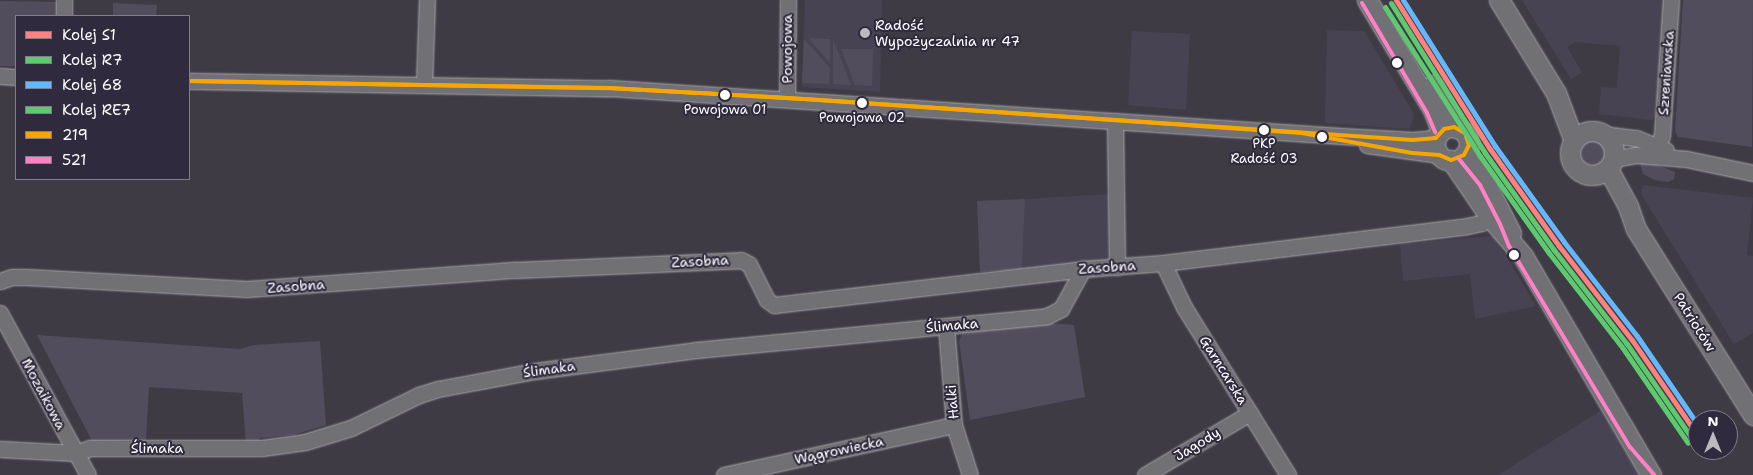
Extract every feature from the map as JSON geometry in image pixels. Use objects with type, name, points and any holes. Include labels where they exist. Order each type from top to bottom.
[{"type":"main road","points":[[1367,0],[1433,110],[1448,144],[1485,182],[1506,221],[1514,244]]},
{"type":"main road","points":[[1382,0],[1448,144],[1489,216],[1514,244],[1635,444],[1651,475]]},
{"type":"main road","points":[[1499,0],[1556,93],[1574,141]]},
{"type":"main road","points":[[1556,93],[1597,133],[1611,143],[1605,168],[1580,172],[1573,164],[1570,154],[1574,141],[1580,135],[1597,133]]},
{"type":"main road","name":"Patriotów","points":[[1605,168],[1628,206],[1636,229],[1753,416]]},
{"type":"main road","points":[[1635,444],[1662,475]]},
{"type":"street","points":[[64,0],[64,15]]},
{"type":"street","points":[[424,85],[427,0]]},
{"type":"street","name":"Powojowa","points":[[787,98],[788,0]]},
{"type":"street","name":"Szreniawska","points":[[1658,146],[1662,135],[1671,0]]},
{"type":"street","points":[[0,76],[15,77]]},
{"type":"street","points":[[190,81],[609,88],[787,98],[1413,140],[1448,144]]},
{"type":"street","points":[[1115,121],[1114,163],[1117,267]]},
{"type":"street","points":[[1597,133],[1636,138],[1658,146],[1686,160]]},
{"type":"street","points":[[1605,168],[1636,155],[1686,160],[1753,173]]},
{"type":"street","name":"Zasobna","points":[[0,281],[12,277],[26,277],[247,289],[516,270],[741,260],[749,264],[767,300],[774,305],[1083,269],[1162,263],[1467,226],[1481,223],[1489,216]]},
{"type":"street","name":"Garncarska","points":[[1162,263],[1184,306],[1288,475]]},
{"type":"street","name":"Ślimaka","points":[[0,449],[76,453],[90,448],[270,447],[305,442],[351,428],[419,395],[438,389],[535,370],[696,350],[1047,316],[1062,309],[1083,269]]},
{"type":"street","name":"Mozaikowa","points":[[0,312],[88,475]]},
{"type":"street","name":"Halki","points":[[946,326],[954,425],[970,475]]},
{"type":"street","name":"Jagody","points":[[1145,475],[1250,413]]},
{"type":"street","name":"Wągrowiecka","points":[[724,475],[954,425]]},
{"type":"shaded area","points":[[805,0],[882,0],[880,92],[802,87]]},
{"type":"shaded area","points":[[1522,0],[1664,0],[1655,116],[1652,120],[1599,114],[1601,87],[1617,88],[1620,46],[1575,42],[1567,47],[1582,72],[1571,79]]},
{"type":"shaded area","points":[[1683,0],[1753,0],[1752,147],[1678,137],[1675,131]]},
{"type":"shaded area","points":[[0,1],[58,2],[58,15],[15,15],[15,66],[0,66]]},
{"type":"shaded area","points":[[113,3],[157,5],[156,15],[113,15]]},
{"type":"shaded area","points":[[1327,30],[1364,31],[1414,114],[1409,129],[1325,123]]},
{"type":"shaded area","points":[[1132,31],[1190,34],[1186,110],[1128,105]]},
{"type":"shaded area","points":[[808,38],[830,39],[830,63]]},
{"type":"shaded area","points":[[804,39],[830,68],[829,84],[802,83]]},
{"type":"shaded area","points":[[833,39],[851,85],[833,84]]},
{"type":"shaded area","points":[[841,49],[873,49],[872,86],[855,85]]},
{"type":"shaded area","points":[[1593,141],[1601,145],[1605,153],[1601,161],[1593,165],[1585,161],[1581,153],[1585,145]]},
{"type":"shaded area","points":[[1650,162],[1675,172],[1674,179],[1668,182],[1655,180],[1643,174],[1640,163]]},
{"type":"shaded area","points":[[1643,185],[1753,198],[1747,255],[1753,256],[1753,333],[1734,344],[1641,194]]},
{"type":"shaded area","points":[[1109,194],[1108,259],[1022,269],[1025,199]]},
{"type":"shaded area","points":[[1025,199],[1022,269],[980,272],[977,201]]},
{"type":"shaded area","points":[[1494,236],[1536,306],[1475,319],[1470,274],[1403,281],[1400,244]]},
{"type":"shaded area","points":[[1050,323],[1074,325],[1085,397],[970,420],[959,341],[962,334]]},
{"type":"shaded area","points":[[37,335],[240,349],[254,345],[320,341],[326,425],[293,435],[259,438],[259,443],[246,444],[242,393],[149,387],[146,440],[92,441]]},
{"type":"shaded area","points":[[1600,411],[1639,475],[1498,475]]},
{"type":"rail line","name":"S1","points":[[1396,0],[1490,149],[1559,246],[1632,340],[1688,421]]},
{"type":"rail line","name":"68","points":[[1403,0],[1495,146],[1564,242],[1637,336],[1688,410]]},
{"type":"rail line","name":"R7","points":[[1391,3],[1485,153],[1554,250],[1627,344],[1688,433]]},
{"type":"rail line","name":"RE7","points":[[1385,7],[1480,156],[1549,253],[1622,347],[1688,443]]},
{"type":"transit line","name":"521","points":[[1362,3],[1427,113],[1435,132]]},
{"type":"transit line","name":"219","points":[[190,81],[609,88],[190,81]]},
{"type":"transit line","name":"219","points":[[609,88],[804,99]]},
{"type":"transit line","name":"219","points":[[609,88],[804,99]]},
{"type":"transit line","name":"219","points":[[804,99],[1413,140],[1436,138],[1444,129],[1454,127],[1465,133],[1469,145],[1464,155],[1451,160],[1439,155],[1412,153],[1302,133],[804,99]]},
{"type":"transit line","name":"521","points":[[1459,159],[1480,185],[1509,246],[1630,447],[1654,475]]},
{"type":"place","name":"Radość Wypożyczalnia nr 47","points":[[865,33]]},
{"type":"place","name":"Powojowa 01","points":[[725,95]]},
{"type":"place","name":"Powojowa 02","points":[[862,103]]},
{"type":"place","name":"PKP Radość 03","points":[[1264,130]]}]
